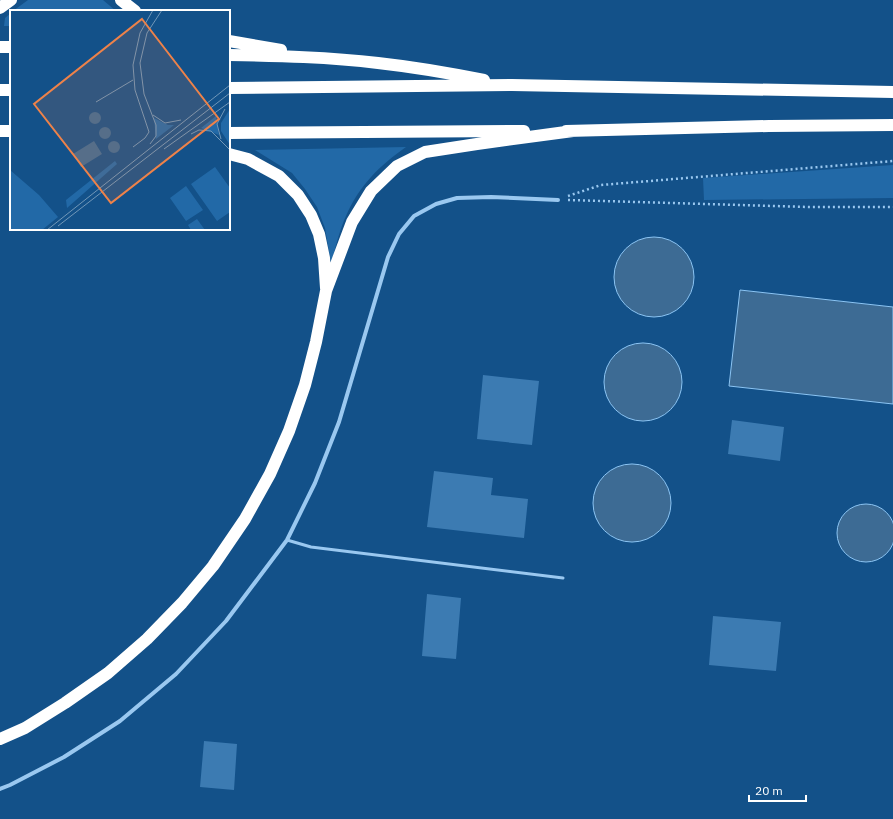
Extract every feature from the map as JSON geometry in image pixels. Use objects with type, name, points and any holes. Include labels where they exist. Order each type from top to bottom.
[{"type":"highway","points":[[0,8],[11,0]]},
{"type":"highway","points":[[121,0],[134,10]]},
{"type":"highway","points":[[230,41],[325,58]]},
{"type":"highway","points":[[230,54],[377,62],[512,85]]},
{"type":"highway","points":[[230,88],[512,85],[893,92]]},
{"type":"highway","points":[[230,133],[573,131],[769,126],[893,125]]},
{"type":"highway","points":[[0,739],[25,728],[65,703],[108,673],[147,639],[182,603],[214,566],[245,519],[270,474],[289,431],[305,386],[316,342],[326,291],[352,222],[371,191],[397,166],[425,152],[573,131]]},
{"type":"highway","points":[[230,154],[248,159],[279,176],[298,194],[311,215],[319,234],[324,258],[326,291]]},
{"type":"street","points":[[0,789],[64,757],[120,721],[176,674],[226,621],[287,540],[315,483],[339,422],[388,257],[399,234],[414,216],[436,204],[457,198],[491,197],[558,200]]},
{"type":"lane","points":[[287,540],[311,547],[563,578]]},
{"type":"path","points":[[558,200],[601,185],[893,161]]},
{"type":"path","points":[[558,200],[808,207],[893,207]]},
{"type":"shaded area","points":[[28,0],[103,0],[115,10],[14,10]]},
{"type":"shaded area","points":[[10,14],[10,26],[4,26],[5,18]]},
{"type":"shaded area","points":[[406,147],[387,161],[371,177],[357,195],[339,233],[331,263],[325,228],[317,207],[305,189],[292,173],[255,150]]},
{"type":"shaded area","points":[[893,165],[893,198],[704,200],[703,178]]},
{"type":"shaded area","points":[[654,237],[669,240],[682,249],[691,262],[694,277],[691,292],[682,305],[669,314],[654,317],[639,314],[626,305],[617,292],[614,277],[617,262],[626,249],[639,240]]},
{"type":"shaded area","points":[[740,290],[893,307],[893,404],[729,386]]},
{"type":"shaded area","points":[[635,343],[651,343],[665,349],[676,360],[682,374],[682,390],[676,404],[665,415],[651,421],[635,421],[621,415],[610,404],[604,390],[604,374],[610,360],[621,349]]},
{"type":"shaded area","points":[[632,464],[647,467],[660,475],[668,488],[671,503],[668,518],[660,531],[647,539],[632,542],[617,539],[604,531],[596,518],[593,503],[596,488],[604,475],[617,467]]},
{"type":"shaded area","points":[[866,504],[877,506],[887,512],[893,522],[893,544],[887,554],[877,560],[866,562],[855,560],[845,554],[839,544],[837,533],[839,522],[845,512],[855,506]]},
{"type":"building","points":[[483,375],[539,381],[532,445],[477,439]]},
{"type":"building","points":[[732,420],[784,427],[780,461],[728,454]]},
{"type":"building","points":[[434,471],[493,478],[491,495],[528,499],[524,538],[427,527]]},
{"type":"building","points":[[427,594],[461,598],[456,659],[422,656]]},
{"type":"building","points":[[713,616],[781,622],[776,671],[709,665]]},
{"type":"building","points":[[204,741],[237,744],[234,790],[200,787]]}]
